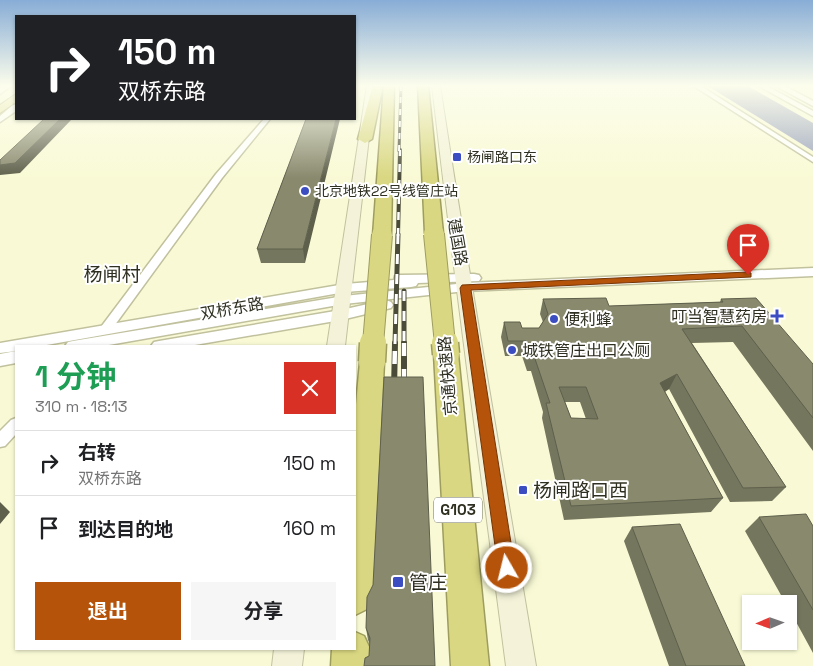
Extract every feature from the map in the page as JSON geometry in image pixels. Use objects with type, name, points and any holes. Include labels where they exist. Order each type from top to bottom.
[{"type":"highway","points":[[365,139],[371,116]]},
{"type":"highway","points":[[356,584],[382,235],[388,116]]},
{"type":"highway","name":"京通快速路","points":[[425,116],[470,666]]},
{"type":"highway","points":[[350,666],[351,650]]},
{"type":"main road","points":[[336,345],[368,116]]},
{"type":"main road","name":"建国路","points":[[440,116],[520,666]]},
{"type":"main road","points":[[287,666],[290,650]]},
{"type":"street","points":[[744,116],[813,160]]},
{"type":"street","points":[[105,330],[219,176],[266,120]]},
{"type":"street","name":"双桥东路","points":[[18,345],[105,330],[344,295],[465,283],[813,264]]},
{"type":"street","name":"双桥东路","points":[[84,345],[344,295],[465,283],[813,272]]},
{"type":"street","name":"双桥东路","points":[[163,345],[344,295]]},
{"type":"street","name":"双桥东路","points":[[0,348],[15,345]]},
{"type":"street","points":[[0,360],[15,357]]},
{"type":"street","points":[[0,441],[15,425]]},
{"type":"water","points":[[756,116],[801,116],[813,123],[813,151]]},
{"type":"building","points":[[43,120],[59,120],[15,163],[0,165],[0,160]]},
{"type":"building","name":"北京地铁22号线管庄站","points":[[306,120],[336,120],[303,249],[257,249]]},
{"type":"building","points":[[606,298],[609,306],[723,302],[721,299],[756,298],[813,364],[813,418],[742,326],[682,329],[786,487],[743,488],[677,374],[660,383],[723,498],[571,506],[546,403],[550,403],[534,356],[530,356],[526,341],[508,341],[504,322],[520,322],[522,328],[539,328],[548,314],[543,299]],"holes":[[[559,387],[586,387],[598,419],[571,418]]]},
{"type":"building","points":[[384,377],[423,377],[435,666],[364,666],[365,658],[369,656],[370,638],[366,628],[367,597],[373,585]]},
{"type":"building","points":[[806,514],[813,526],[813,610],[759,517]]},
{"type":"building","points":[[680,524],[745,666],[686,666],[632,527]]},
{"type":"railway","points":[[399,151],[400,116]]},
{"type":"railway","points":[[398,236],[400,150]]},
{"type":"railway","points":[[395,344],[398,234]]},
{"type":"railway","points":[[404,291],[404,391]]},
{"type":"railway","points":[[394,390],[395,343]]},
{"type":"place","name":"杨闸路口东","points":[[457,157]]},
{"type":"place","name":"北京地铁22号线管庄站","points":[[305,191]]},
{"type":"place","name":"叮当智慧药房","points":[[777,316]]},
{"type":"place","name":"便利蜂","points":[[554,319]]},
{"type":"place","name":"城铁管庄出口公厕","points":[[512,350]]},
{"type":"place","name":"杨闸路口西","points":[[523,490]]},
{"type":"place","name":"管庄","points":[[398,582]]},
{"type":"district","name":"杨闸村","points":[[112,274]]},
{"type":"route","points":[[507,568],[466,288],[748,275]]}]
